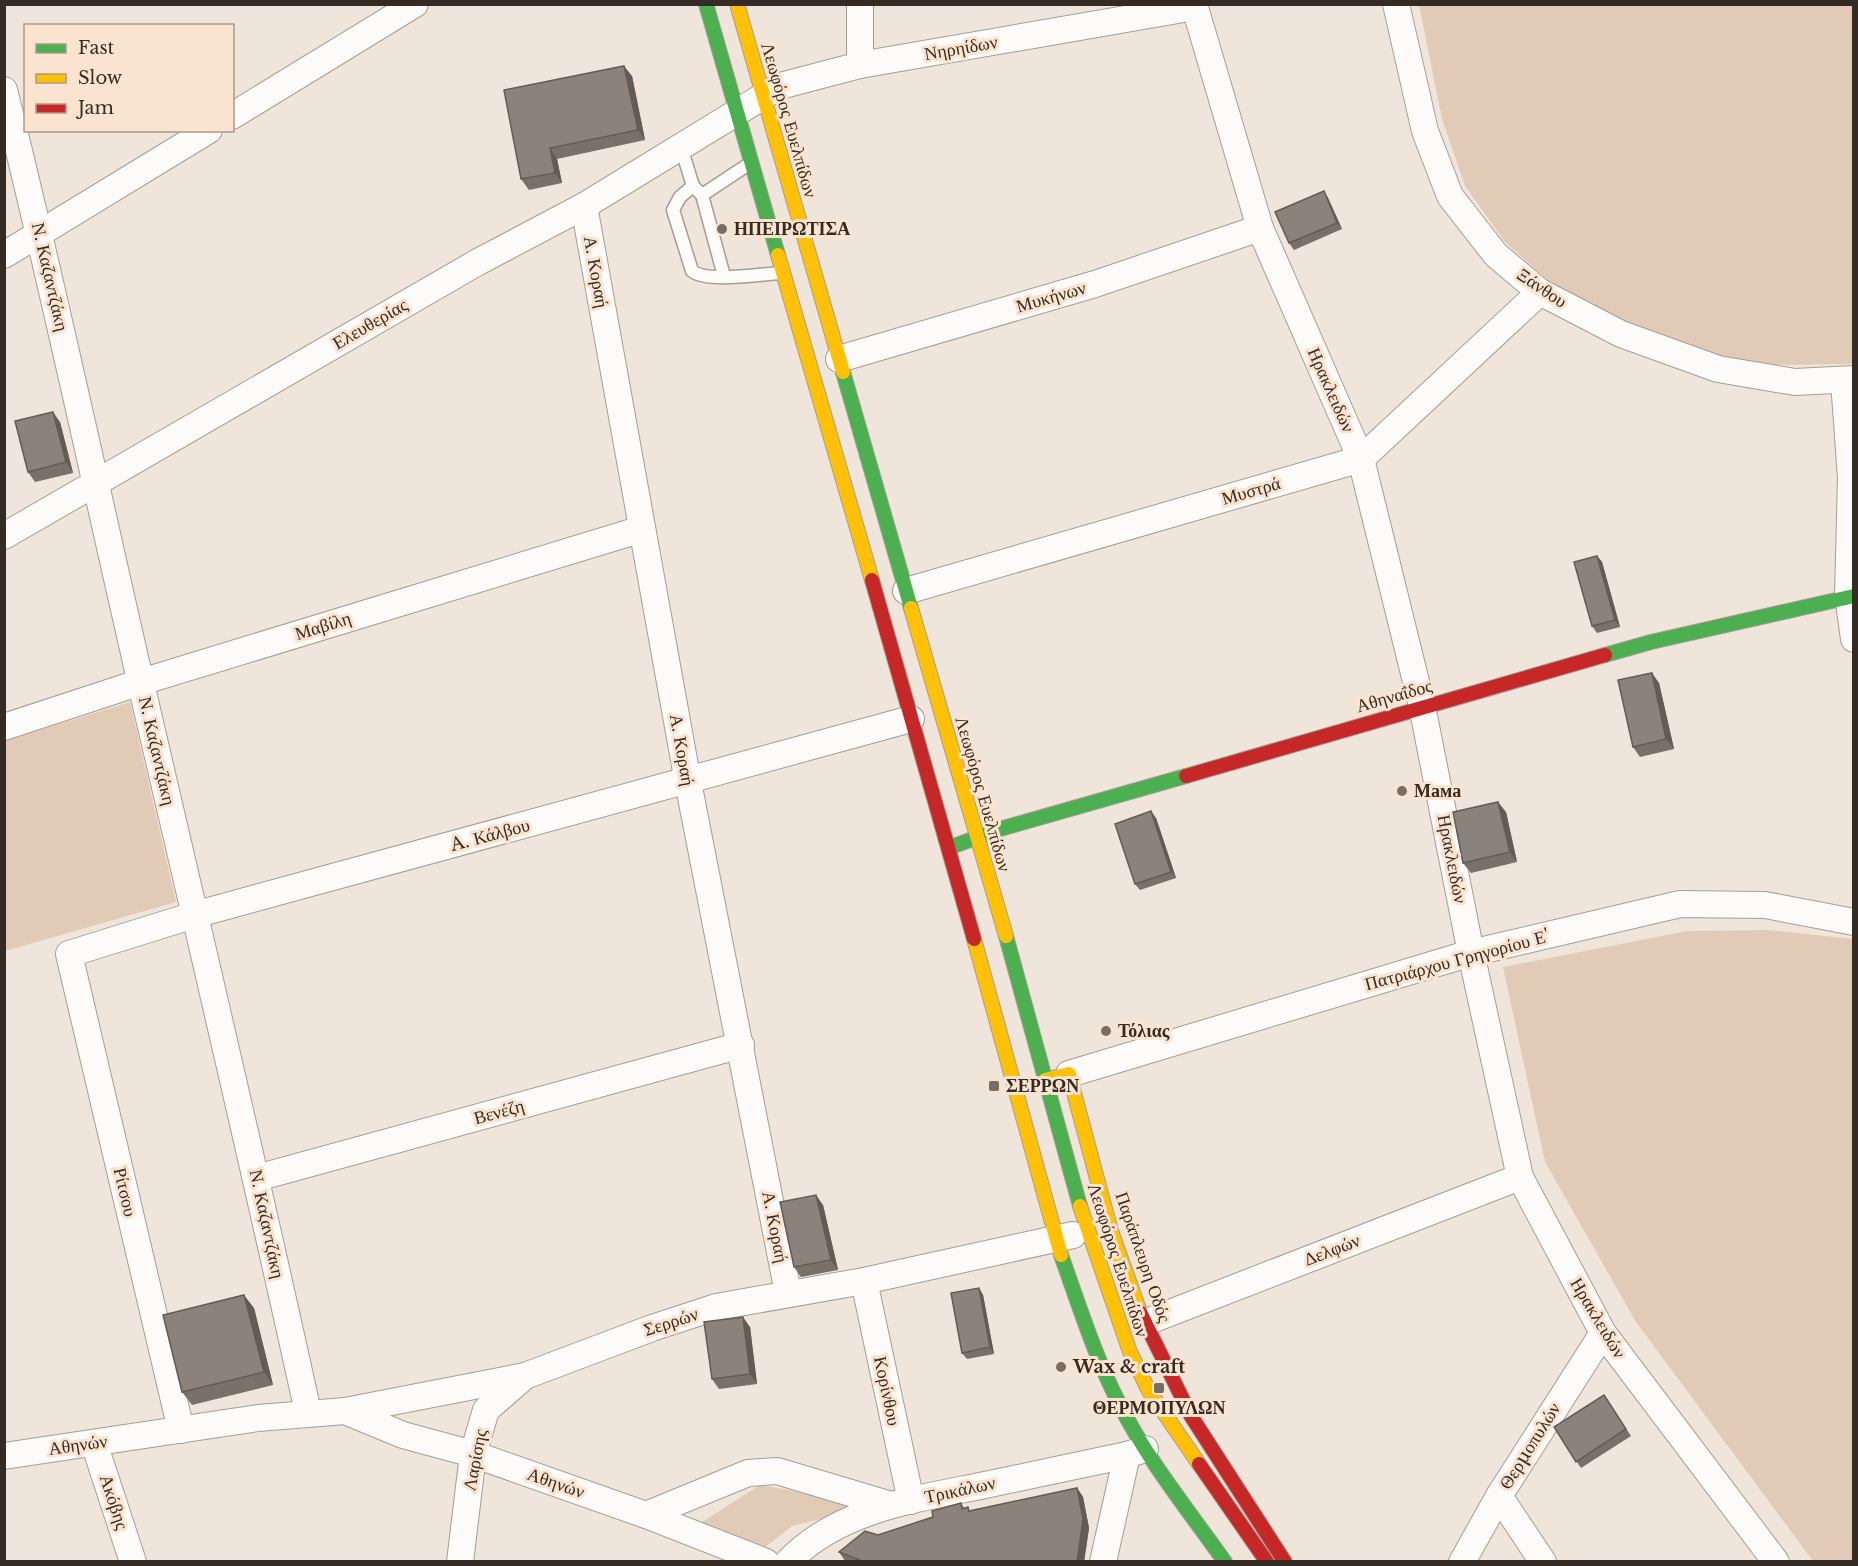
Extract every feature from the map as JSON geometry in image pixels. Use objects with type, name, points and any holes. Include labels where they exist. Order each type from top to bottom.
[{"type":"main road","points":[[705,4],[949,848],[1055,1238],[1102,1368],[1136,1452],[1225,1562]]},
{"type":"main road","name":"Λεωφόρος Ευελπίδων","points":[[737,4],[977,838],[1057,1077],[1087,1232],[1130,1352],[1149,1391],[1267,1562]]},
{"type":"main road","name":"Αθηναΐδος","points":[[949,848],[1000,829],[1651,642],[1851,596]]},
{"type":"main road","name":"Παράπλευρη Οδός","points":[[1057,1077],[1144,1323],[1204,1441],[1285,1562]]},
{"type":"street","points":[[234,115],[415,4]]},
{"type":"street","points":[[860,4],[860,65]]},
{"type":"street","name":"Ξάνθου","points":[[1396,4],[1425,131],[1450,196],[1496,255],[1540,292],[1621,334],[1718,369],[1795,382],[1849,380]]},
{"type":"street","name":"Νηρηίδων","points":[[736,114],[793,81],[860,65],[1195,6]]},
{"type":"street","name":"Ηρακλειδών","points":[[1195,6],[1260,228],[1361,459],[1422,706],[1470,953],[1520,1177],[1603,1333],[1776,1562]]},
{"type":"street","name":"Ν. Καζαντζάκη","points":[[4,90],[98,482],[141,682],[257,1178],[308,1412]]},
{"type":"street","name":"Ελευθερίας","points":[[4,536],[468,268],[584,206],[736,114]]},
{"type":"street","points":[[4,255],[206,132]]},
{"type":"street","name":"Α. Κοραή","points":[[584,206],[688,782],[788,1293]]},
{"type":"street","name":"Μυκήνων","points":[[839,359],[1095,284],[1260,228]]},
{"type":"street","name":"Μυστρά","points":[[906,591],[1361,459],[1540,292]]},
{"type":"street","points":[[1849,380],[1851,596],[1854,639]]},
{"type":"street","name":"Μαβίλη","points":[[4,727],[141,682],[642,529]]},
{"type":"street","name":"A. Κάλβου","points":[[69,954],[194,915],[688,782],[911,718]]},
{"type":"street","name":"Πατριάρχου Γρηγορίου Ε'","points":[[1057,1077],[1470,953],[1680,904],[1765,906],[1854,922]]},
{"type":"street","name":"Ρίτσου","points":[[69,954],[181,1430]]},
{"type":"street","name":"Βενέζη","points":[[257,1178],[741,1045]]},
{"type":"street","name":"Δελφών","points":[[1144,1323],[1520,1177]]},
{"type":"street","name":"Σερρών","points":[[258,1418],[308,1412],[345,1411],[525,1376],[652,1328],[716,1307],[864,1281],[1087,1232]]},
{"type":"street","name":"Κορίνθου","points":[[864,1281],[901,1503]]},
{"type":"street","name":"Θερμοπυλών","points":[[1462,1562],[1499,1496],[1603,1333]]},
{"type":"street","name":"Λαρίσης","points":[[459,1562],[473,1454],[486,1410],[525,1376]]},
{"type":"street","name":"Αθηνών","points":[[345,1411],[403,1435],[473,1454],[646,1515],[766,1562]]},
{"type":"street","name":"Αθηνών","points":[[4,1456],[258,1418]]},
{"type":"street","name":"Ακόβης","points":[[94,1443],[133,1562]]},
{"type":"street","points":[[1103,1562],[1136,1452]]},
{"type":"street","name":"Τρικάλων","points":[[788,1562],[802,1547],[831,1528],[901,1503],[1136,1452]]},
{"type":"street","points":[[646,1515],[748,1473],[763,1470],[777,1471],[901,1503]]},
{"type":"street","points":[[1499,1496],[1543,1562]]},
{"type":"lane","points":[[681,147],[698,191],[724,276]]},
{"type":"lane","points":[[750,164],[698,191],[680,197],[673,210],[687,263],[698,275],[782,273]]},
{"type":"shaded area","points":[[1419,5],[1853,5],[1853,364],[1772,365],[1716,359],[1621,324],[1550,282],[1505,242],[1465,186],[1442,119]]},
{"type":"shaded area","points":[[130,702],[176,902],[5,951],[5,741]]},
{"type":"shaded area","points":[[1768,930],[1853,939],[1853,1561],[1813,1561],[1636,1322],[1545,1162],[1503,967],[1687,931]]},
{"type":"shaded area","points":[[760,1485],[877,1506],[792,1526],[763,1549],[699,1524]]},
{"type":"building","points":[[624,66],[638,130],[550,148],[555,173],[521,179],[504,90]]},
{"type":"building","points":[[1324,191],[1337,223],[1289,243],[1275,212]]},
{"type":"building","points":[[53,412],[66,462],[28,472],[15,421]]},
{"type":"building","points":[[1597,556],[1615,620],[1592,626],[1574,562]]},
{"type":"building","points":[[1652,673],[1666,739],[1633,747],[1618,680]]},
{"type":"building","points":[[1498,802],[1510,852],[1463,863],[1453,812]]},
{"type":"building","points":[[1151,811],[1171,872],[1135,884],[1115,824]]},
{"type":"building","points":[[816,1195],[831,1260],[794,1267],[780,1202]]},
{"type":"building","points":[[979,1288],[990,1347],[962,1353],[951,1293]]},
{"type":"building","points":[[244,1295],[264,1372],[182,1392],[163,1315]]},
{"type":"building","points":[[743,1317],[750,1374],[712,1379],[704,1322]]},
{"type":"building","points":[[1604,1395],[1626,1429],[1576,1462],[1554,1427]]},
{"type":"building","points":[[1077,1488],[1083,1519],[1077,1562],[865,1562],[839,1552],[865,1531],[878,1535],[933,1517],[932,1511],[961,1503],[962,1509],[968,1507],[969,1511]]},
{"type":"traffic: fast","points":[[706,4],[778,255]]},
{"type":"traffic: fast","points":[[843,372],[911,608]]},
{"type":"traffic: fast","points":[[1605,655],[1651,642],[1854,596]]},
{"type":"traffic: fast","points":[[951,847],[1000,829],[1186,776]]},
{"type":"traffic: fast","points":[[1006,936],[1080,1206]]},
{"type":"traffic: fast","points":[[1061,1255],[1103,1368],[1131,1426],[1225,1562]]},
{"type":"traffic: slow","points":[[737,4],[843,372]]},
{"type":"traffic: slow","points":[[778,255],[872,580]]},
{"type":"traffic: slow","points":[[911,608],[1006,936]]},
{"type":"traffic: slow","points":[[974,939],[1061,1255]]},
{"type":"traffic: slow","points":[[1045,1080],[1069,1074],[1111,1231],[1140,1312]]},
{"type":"traffic: slow","points":[[1080,1206],[1130,1352],[1149,1391],[1199,1464]]},
{"type":"traffic: jam","points":[[872,580],[974,939]]},
{"type":"traffic: jam","points":[[1186,776],[1605,655]]},
{"type":"traffic: jam","points":[[1140,1312],[1191,1416],[1285,1562]]},
{"type":"traffic: jam","points":[[1199,1464],[1267,1562]]},
{"type":"place","name":"ΗΠΕΙΡΩΤΙΣΑ","points":[[722,229]]},
{"type":"place","name":"Мама","points":[[1402,791]]},
{"type":"place","name":"Τόλιας","points":[[1106,1031]]},
{"type":"place","name":"ΣΕΡΡΩΝ","points":[[994,1086]]},
{"type":"place","name":"Wax & craft","points":[[1061,1367]]},
{"type":"place","name":"ΘΕΡΜΟΠΥΛΩΝ","points":[[1159,1388]]}]
